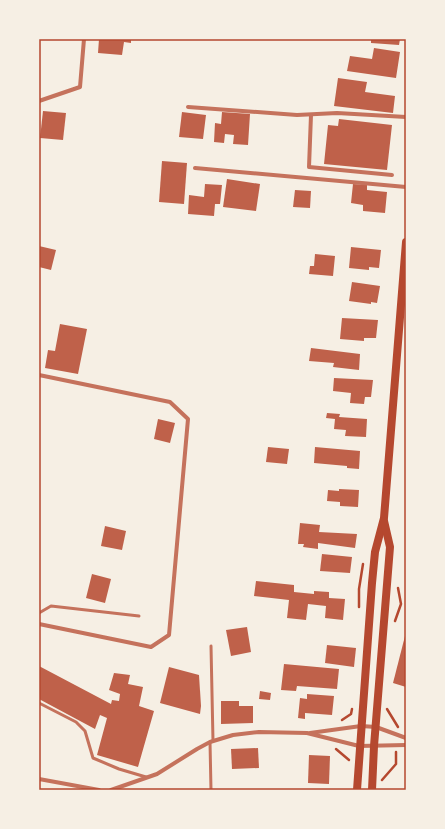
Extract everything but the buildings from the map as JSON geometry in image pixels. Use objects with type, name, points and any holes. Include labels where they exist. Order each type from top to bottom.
[{"type":"main road","points":[[357,790],[359,746],[375,552],[384,518],[406,242]]},
{"type":"main road","points":[[372,790],[374,746],[390,547],[384,518]]},
{"type":"street","points":[[39,101],[80,87],[84,39]]},
{"type":"street","points":[[188,107],[311,115],[337,112],[406,117]]},
{"type":"street","points":[[311,115],[309,167],[392,175]]},
{"type":"street","points":[[195,168],[406,187]]},
{"type":"street","points":[[39,375],[170,402],[188,419],[168,635],[151,647],[39,624]]},
{"type":"street","points":[[111,790],[157,774],[212,741],[233,735],[259,732],[308,733],[361,726],[376,726],[406,738]]},
{"type":"street","points":[[308,733],[359,746],[406,745]]},
{"type":"street","points":[[39,779],[99,790]]},
{"type":"lane","points":[[39,613],[51,606],[139,616]]},
{"type":"lane","points":[[211,646],[211,790]]},
{"type":"lane","points":[[39,703],[76,722],[84,731],[93,758],[148,778]]},
{"type":"path","points":[[393,628],[401,604],[397,584]]},
{"type":"path","points":[[386,704],[389,716],[398,726],[397,734]]},
{"type":"path","points":[[381,786],[381,782],[396,764],[396,746]]}]
